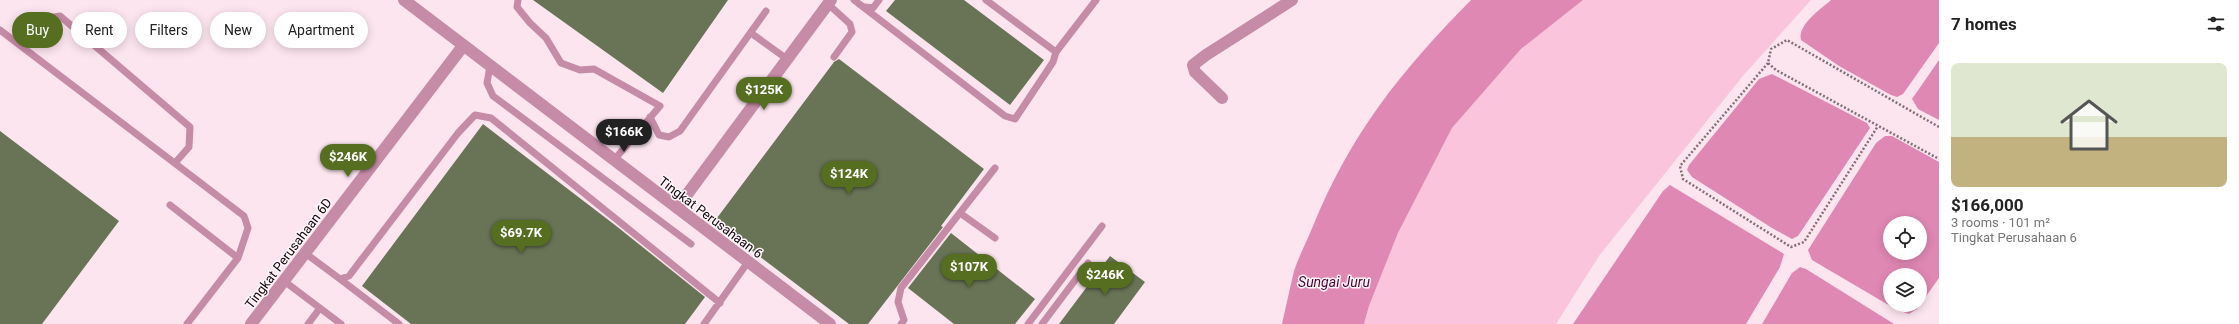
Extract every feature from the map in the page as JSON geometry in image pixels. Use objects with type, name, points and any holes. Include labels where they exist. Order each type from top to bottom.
[{"type":"street","name":"Tingkat Perusahaan 6","points":[[404,0],[830,324]]},
{"type":"street","points":[[1222,98],[1195,72],[1193,65],[1206,55],[1292,0]]},
{"type":"street","points":[[677,208],[829,2]]},
{"type":"street","name":"Tingkat Perusahaan 6D","points":[[251,324],[463,46]]},
{"type":"lane","points":[[518,0],[517,7],[530,23],[546,38],[562,63],[580,70],[594,69],[660,106],[614,160]]},
{"type":"lane","points":[[854,0],[1004,116],[1015,119],[1053,62],[1056,52],[1096,0]]},
{"type":"lane","points":[[862,6],[873,8],[879,0]]},
{"type":"lane","points":[[986,0],[1056,52]]},
{"type":"lane","points":[[829,2],[850,24],[852,32],[834,58]]},
{"type":"lane","points":[[650,117],[659,135],[669,137],[680,131],[766,11]]},
{"type":"lane","points":[[63,19],[190,127],[189,147],[175,164]]},
{"type":"lane","points":[[0,30],[12,39]]},
{"type":"lane","points":[[751,33],[787,60]]},
{"type":"lane","points":[[24,48],[244,216],[248,228],[238,258],[187,324]]},
{"type":"lane","points":[[490,66],[487,83],[493,96],[691,244]]},
{"type":"lane","points":[[340,279],[349,276],[458,133],[475,114],[491,118],[720,303]]},
{"type":"lane","points":[[905,323],[898,302],[901,288],[995,168]]},
{"type":"lane","points":[[170,205],[238,258]]},
{"type":"lane","points":[[960,212],[995,238]]},
{"type":"lane","points":[[1028,324],[1102,226]]},
{"type":"lane","points":[[305,253],[399,324]]},
{"type":"lane","points":[[704,324],[748,262]]},
{"type":"lane","points":[[1042,324],[1088,264]]},
{"type":"lane","points":[[284,281],[341,324]]},
{"type":"lane","points":[[308,324],[320,308]]},
{"type":"path","points":[[1878,126],[1804,242],[1791,247],[1683,179],[1680,166],[1768,63],[1771,49],[1787,40],[1939,127]]},
{"type":"path","points":[[1768,63],[1776,70],[1939,159]]},
{"type":"shaded area","points":[[1583,0],[1811,0],[1742,77],[1599,256],[1556,324],[1364,324],[1369,306],[1398,233],[1452,128],[1521,49]]},
{"type":"water","name":"Sungai Juru","points":[[1471,0],[1583,0],[1521,49],[1452,128],[1398,233],[1369,306],[1364,324],[1282,324],[1296,265],[1328,192],[1344,161],[1361,132],[1400,78],[1422,52]]},
{"type":"water","points":[[1831,0],[1939,0],[1939,43],[1903,94],[1897,97],[1891,95],[1839,66],[1801,40],[1801,34],[1806,23]]},
{"type":"water","points":[[1939,60],[1939,120],[1918,109],[1912,99]]},
{"type":"water","points":[[1772,74],[1867,123],[1870,128],[1798,236],[1792,239],[1692,177],[1687,170],[1689,165],[1759,79]]},
{"type":"water","points":[[1885,136],[1892,136],[1939,162],[1939,278],[1927,295],[1927,268],[1883,268],[1883,302],[1812,260],[1808,250],[1876,143]]},
{"type":"water","points":[[1670,185],[1784,254],[1780,267],[1746,324],[1573,324],[1663,191]]},
{"type":"water","points":[[1800,267],[1806,269],[1894,324],[1762,324],[1792,273]]},
{"type":"building","points":[[533,0],[728,0],[663,93]]},
{"type":"building","points":[[895,0],[964,0],[1044,60],[1010,105],[886,11]]},
{"type":"building","points":[[839,59],[984,169],[941,226],[943,227],[868,324],[849,324],[714,222],[834,62]]},
{"type":"building","points":[[483,124],[615,225],[705,297],[685,324],[411,324],[362,286]]},
{"type":"building","points":[[0,131],[119,221],[42,324],[0,324]]},
{"type":"building","points":[[951,233],[1035,299],[1015,324],[954,324],[908,288]]},
{"type":"building","points":[[1110,256],[1145,282],[1114,324],[1059,324]]}]
